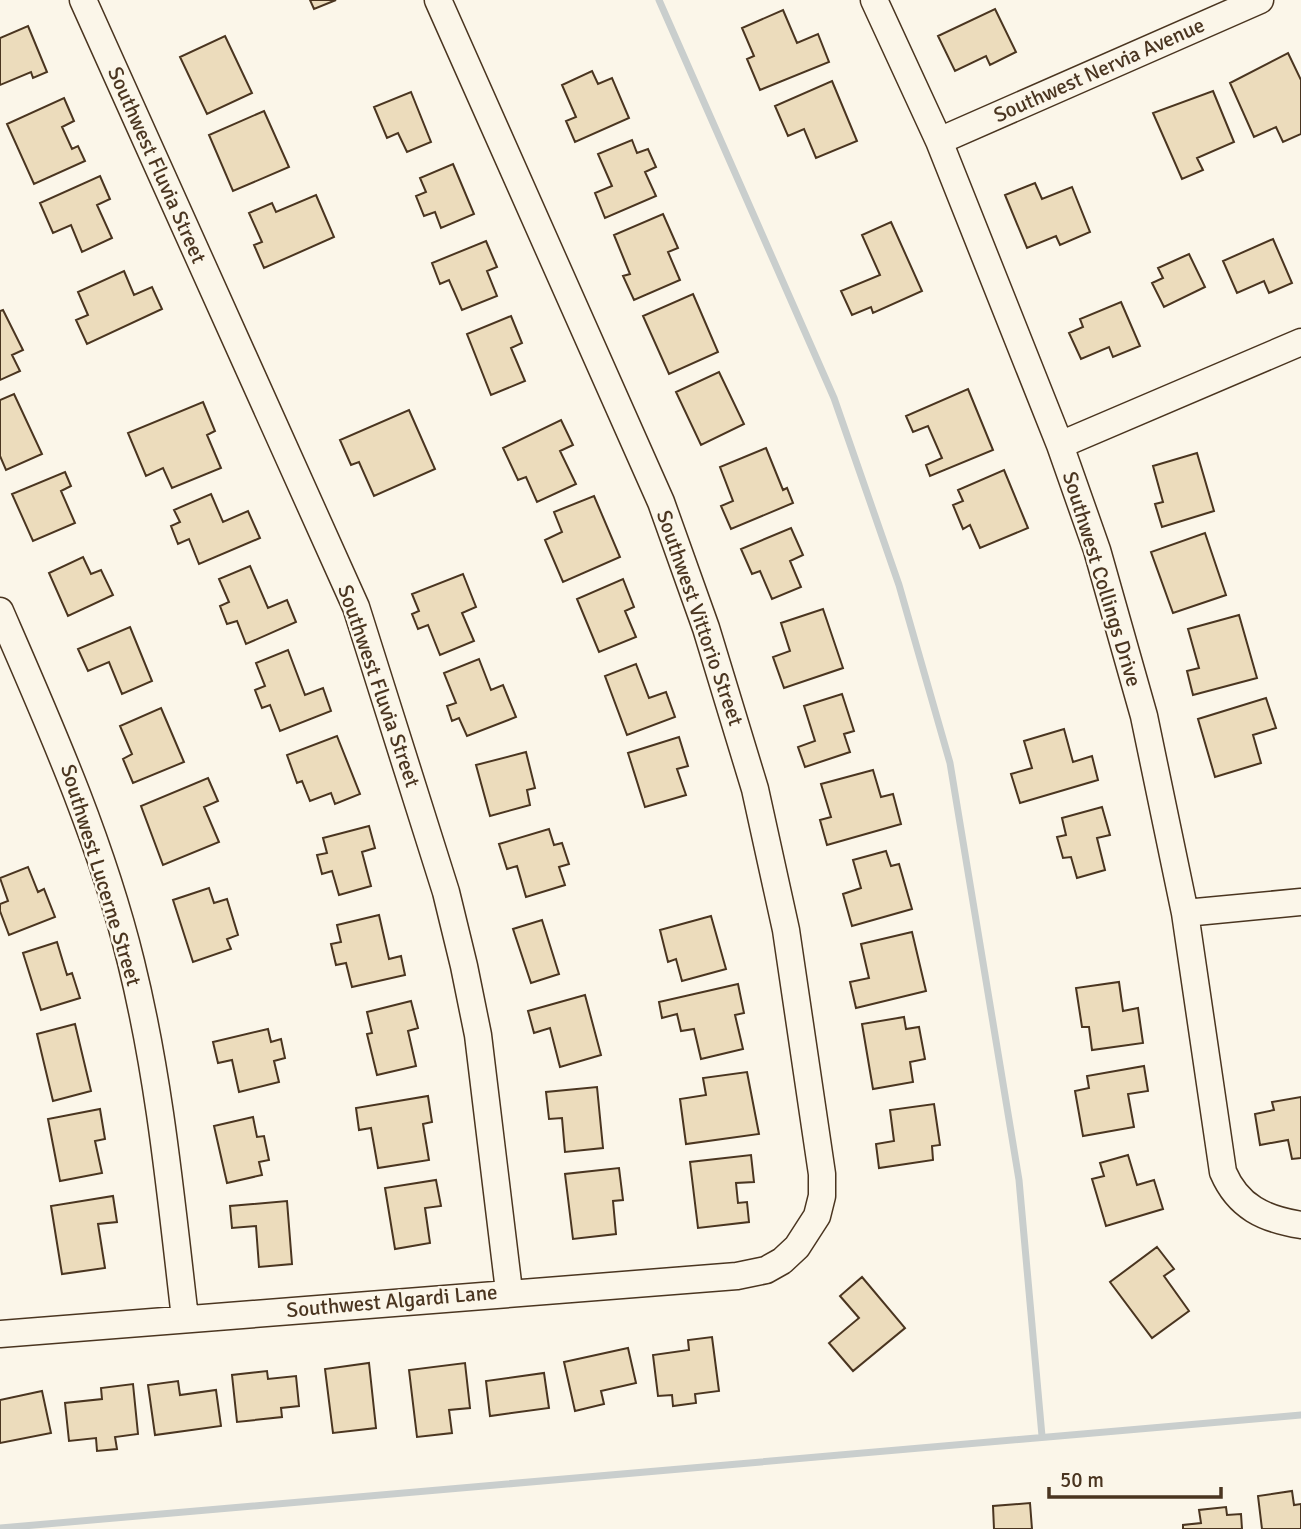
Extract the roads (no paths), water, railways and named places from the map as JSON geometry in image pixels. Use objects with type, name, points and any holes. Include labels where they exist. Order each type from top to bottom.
[{"type":"street","name":"Southwest Fluvia Street","points":[[83,0],[356,607],[446,892],[464,966],[478,1035],[509,1291]]},
{"type":"street","name":"Southwest Vittorio Street","points":[[438,0],[661,502],[706,628],[755,789],[786,930],[822,1174],[817,1216],[797,1247],[782,1261]]},
{"type":"street","name":"Southwest Collings Drive","points":[[874,0],[939,141],[1060,445],[1097,550],[1144,716],[1185,913],[1218,1150],[1229,1186],[1252,1211],[1267,1218],[1301,1225]]},
{"type":"street","name":"Southwest Nervia Avenue","points":[[939,141],[1260,0]]},
{"type":"street","points":[[1060,445],[1301,342]]},
{"type":"street","name":"Southwest Lucerne Street","points":[[0,611],[69,769],[131,962],[160,1106],[185,1318]]},
{"type":"street","points":[[1185,913],[1301,902]]},
{"type":"street","name":"Southwest Algardi Lane","points":[[0,1334],[509,1291],[737,1276],[766,1270],[782,1261]]},
{"type":"waterway","points":[[659,0],[834,398],[899,585],[950,763],[1019,1180],[1042,1436]]},
{"type":"waterway","points":[[0,1528],[1301,1415]]}]
